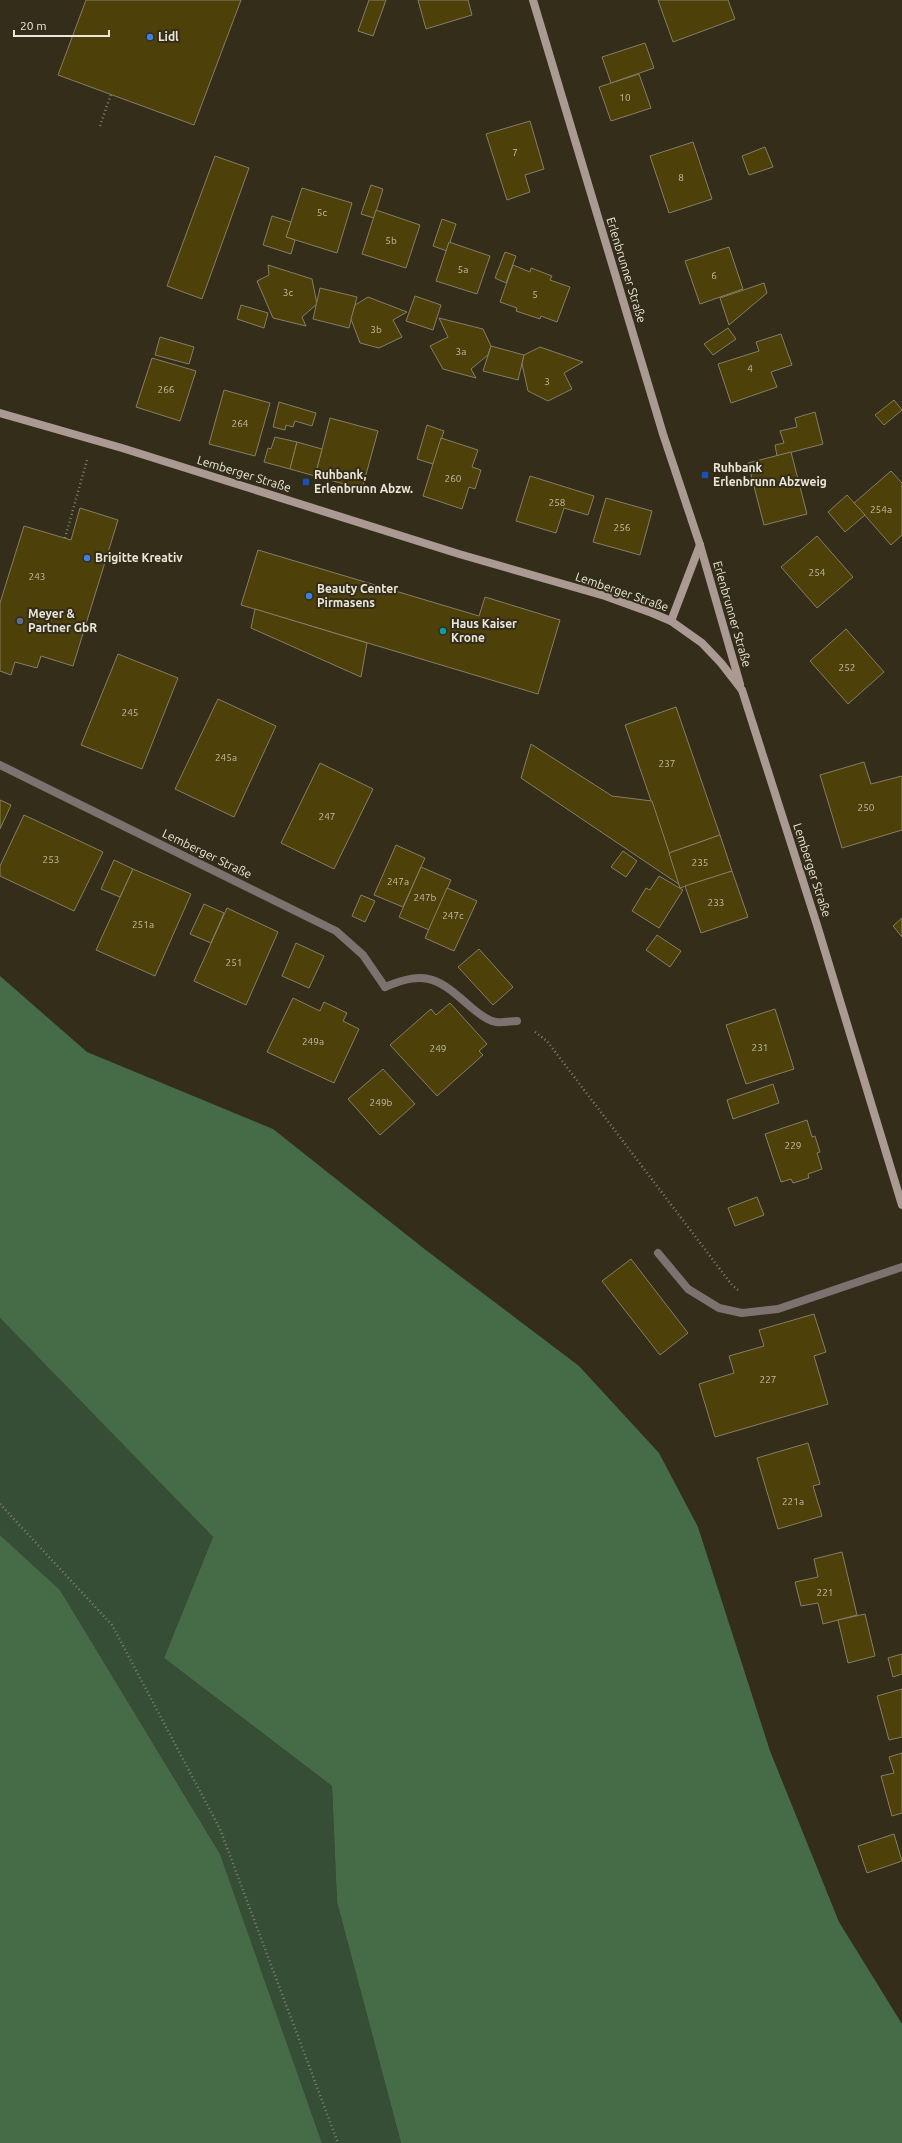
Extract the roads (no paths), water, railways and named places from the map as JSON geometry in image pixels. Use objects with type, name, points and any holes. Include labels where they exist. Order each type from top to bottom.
[{"type":"main road","name":"Erlenbrunner Straße","points":[[533,0],[663,434],[700,545],[742,690]]},
{"type":"main road","name":"Lemberger Straße","points":[[0,413],[93,440],[459,554],[605,596],[671,621],[702,643],[721,663],[742,690],[817,925],[902,1205]]},
{"type":"main road","name":"Erlenbrunner Straße","points":[[671,621],[700,545]]},
{"type":"street","name":"Lemberger Straße","points":[[0,765],[336,931],[363,955],[385,987],[406,978],[425,978],[446,984],[478,1012],[495,1022],[517,1021]]},
{"type":"street","points":[[658,1253],[688,1289],[719,1308],[742,1313],[778,1309],[902,1267]]},
{"type":"place","name":"Lidl","points":[[150,37]]},
{"type":"place","name":"Ruhbank Erlenbrunn Abzweig","points":[[705,475]]},
{"type":"place","name":"Ruhbank, Erlenbrunn Abzw.","points":[[306,482]]},
{"type":"place","name":"Brigitte Kreativ","points":[[87,558]]},
{"type":"place","name":"Beauty Center Pirmasens","points":[[309,596]]},
{"type":"place","name":"Meyer & Partner GbR","points":[[20,621]]},
{"type":"place","name":"Haus Kaiser Krone","points":[[443,631]]}]
